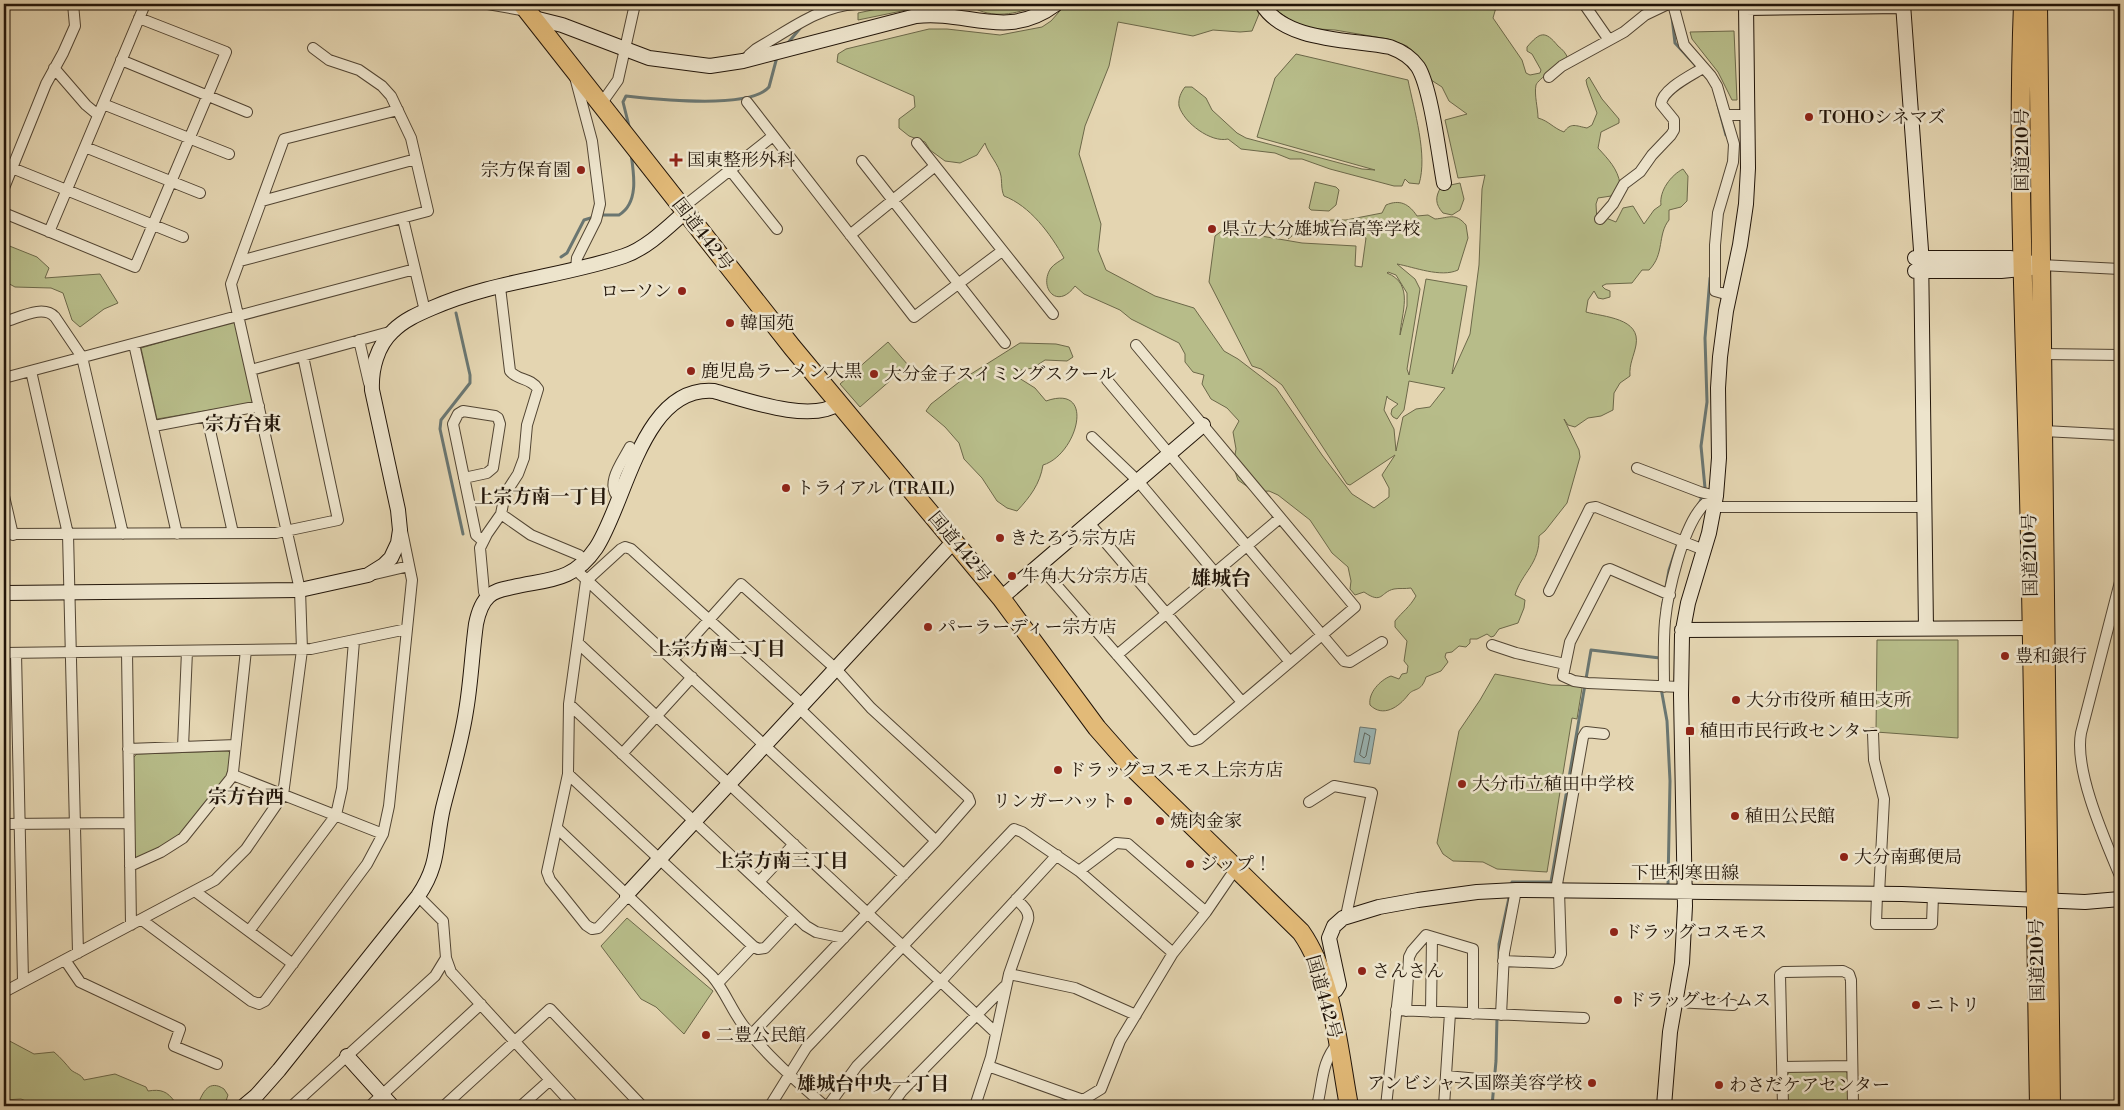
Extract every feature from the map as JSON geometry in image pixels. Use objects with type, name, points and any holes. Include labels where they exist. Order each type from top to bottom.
[{"type":"highway","name":"国道210号","points":[[2023,4],[2021,51],[2023,264],[2039,628],[2043,901],[2051,1106]]},
{"type":"highway","name":"国道210号","points":[[2038,4],[2044,431],[2039,628]]},
{"type":"highway","name":"国道442号","points":[[528,11],[839,403],[1001,598],[1111,745],[1150,786],[1300,932],[1314,953],[1327,994],[1349,1106]]},
{"type":"highway","name":"国道210号","points":[[2039,1106],[2043,901]]},
{"type":"street","points":[[4,188],[46,84],[75,26],[73,4]]},
{"type":"street","points":[[488,4],[528,11],[658,60],[701,66],[724,65],[750,60],[916,16],[938,15],[1002,23],[1034,18],[1056,4]]},
{"type":"street","points":[[601,104],[616,85],[635,4]]},
{"type":"street","points":[[750,60],[749,54],[756,48],[817,14],[834,6],[856,4]]},
{"type":"street","points":[[1262,4],[1276,20],[1294,30],[1390,47],[1412,60],[1419,69],[1425,86],[1444,183]]},
{"type":"street","points":[[1584,4],[1608,40]]},
{"type":"street","points":[[1549,77],[1562,66],[1627,30],[1645,15],[1668,4]]},
{"type":"street","points":[[1673,4],[1684,45],[1717,86],[1735,152],[1718,213],[1714,289],[1717,293],[1729,295]]},
{"type":"street","points":[[1664,1106],[1670,1032],[1682,963],[1685,892],[1680,687],[1682,630],[1704,550],[1709,497],[1719,458],[1719,370],[1729,295],[1742,235],[1746,204],[1746,6],[1900,5],[1918,265],[1922,629]]},
{"type":"street","points":[[4,213],[49,232],[135,267],[226,52],[141,14],[49,232]]},
{"type":"street","points":[[240,262],[428,211],[411,138],[398,110],[382,86],[359,70],[329,60],[313,48]]},
{"type":"street","points":[[121,60],[247,112]]},
{"type":"street","points":[[571,66],[592,141],[600,204],[596,220],[577,258],[576,268]]},
{"type":"street","points":[[54,68],[86,105],[98,115]]},
{"type":"street","points":[[1600,219],[1613,204],[1624,184],[1640,172],[1673,133],[1674,120],[1661,104],[1664,94],[1682,80],[1703,68]]},
{"type":"street","points":[[747,102],[914,318],[1002,251]]},
{"type":"street","points":[[103,104],[229,154]]},
{"type":"street","points":[[4,992],[196,892],[215,880],[241,855],[262,829],[283,795],[302,650],[300,590],[231,284],[284,139],[398,110]]},
{"type":"street","points":[[1726,115],[1747,115]]},
{"type":"street","points":[[374,406],[373,371],[380,348],[393,331],[408,319],[452,300],[632,253],[656,237],[730,170],[773,136]]},
{"type":"street","points":[[917,143],[1053,314]]},
{"type":"street","points":[[85,147],[200,193]]},
{"type":"street","points":[[262,200],[416,159]]},
{"type":"street","points":[[862,161],[1005,344]]},
{"type":"street","points":[[850,235],[935,166]]},
{"type":"street","points":[[12,168],[184,237]]},
{"type":"street","points":[[730,170],[777,229]]},
{"type":"street","points":[[403,219],[425,311]]},
{"type":"street","points":[[1918,265],[2023,264],[2120,269]]},
{"type":"street","points":[[4,378],[415,269]]},
{"type":"street","points":[[489,596],[484,592],[480,554],[483,541],[501,514],[505,494],[518,474],[524,458],[527,424],[538,390],[534,382],[514,375],[510,371],[500,286]]},
{"type":"street","points":[[4,322],[42,311],[49,312],[55,317],[82,357],[123,534]]},
{"type":"street","points":[[251,370],[393,331]]},
{"type":"street","points":[[142,920],[255,1003],[259,1004],[265,1001],[367,864],[383,834],[389,806],[412,580],[359,340]]},
{"type":"street","points":[[134,344],[177,534]]},
{"type":"street","points":[[1039,565],[1192,740],[1199,738],[1355,607],[1136,346]]},
{"type":"street","points":[[2043,354],[2120,355]]},
{"type":"street","points":[[4,496],[8,535],[287,532],[338,520],[303,356]]},
{"type":"street","points":[[31,371],[68,534],[78,953]]},
{"type":"street","points":[[1107,380],[1347,663],[1382,642]]},
{"type":"street","points":[[244,1106],[256,1096],[279,1070],[418,896],[429,879],[436,860],[443,810],[459,749],[466,712],[476,624],[480,610],[489,596],[504,589],[555,580],[581,565],[604,535],[635,458],[648,436],[664,410],[683,397],[700,391],[714,391],[807,413],[827,411],[839,403]]},
{"type":"street","points":[[154,426],[259,406]]},
{"type":"street","points":[[464,478],[487,473],[493,468],[500,424],[495,416],[463,411],[453,423],[464,478],[476,535],[483,541]]},
{"type":"street","points":[[207,416],[233,533]]},
{"type":"street","points":[[1001,598],[1203,426]]},
{"type":"street","points":[[2044,431],[2120,435]]},
{"type":"street","points":[[1092,437],[1138,481],[1290,662]]},
{"type":"street","points":[[618,498],[614,493],[613,483],[630,447]]},
{"type":"street","points":[[1637,468],[1709,497],[1921,506]]},
{"type":"street","points":[[1664,687],[1664,640],[1680,541],[1709,497]]},
{"type":"street","points":[[1549,591],[1590,508],[1596,507],[1704,550]]},
{"type":"street","points":[[354,578],[372,573],[391,558],[398,544],[398,510]]},
{"type":"street","points":[[501,514],[531,535],[579,555],[586,580],[569,704],[568,774],[547,872],[550,880],[586,925],[592,929],[598,928],[627,897],[628,892],[660,860],[954,541]]},
{"type":"street","points":[[1117,655],[1280,518]]},
{"type":"street","points":[[1089,523],[1242,702]]},
{"type":"street","points":[[586,580],[621,549],[628,548],[709,619],[936,841]]},
{"type":"street","points":[[5,594],[300,590],[409,566]]},
{"type":"street","points":[[1670,595],[1608,569],[1570,642],[1564,677],[1586,683],[1680,687]]},
{"type":"street","points":[[586,580],[904,875]]},
{"type":"street","points":[[2120,582],[2081,733],[2080,747],[2084,774],[2095,812],[2120,876]]},
{"type":"street","points":[[673,660],[741,584],[836,670],[871,708],[968,797],[970,802],[904,875],[751,1034]]},
{"type":"street","points":[[1682,630],[2039,628]]},
{"type":"street","points":[[4,653],[302,650],[315,649],[407,629]]},
{"type":"street","points":[[249,931],[336,816],[342,788],[354,640]]},
{"type":"street","points":[[578,643],[996,1033]]},
{"type":"street","points":[[1492,645],[1511,652],[1565,664]]},
{"type":"street","points":[[130,866],[161,852],[183,838],[233,775],[246,650]]},
{"type":"street","points":[[183,747],[187,651]]},
{"type":"street","points":[[127,652],[131,925]]},
{"type":"street","points":[[16,653],[23,982]]},
{"type":"street","points":[[622,754],[692,677]]},
{"type":"street","points":[[569,704],[811,930],[844,938]]},
{"type":"street","points":[[1503,961],[1553,963],[1558,961],[1561,954],[1557,891],[1582,737],[1586,732],[1604,734]]},
{"type":"street","points":[[1873,733],[1874,760],[1884,806],[1876,924],[1932,924],[1934,895]]},
{"type":"street","points":[[128,749],[236,746]]},
{"type":"street","points":[[568,774],[753,946],[758,949],[765,948],[796,916]]},
{"type":"street","points":[[233,775],[383,834]]},
{"type":"street","points":[[1309,802],[1334,786],[1372,793],[1346,916],[1334,926],[1330,935],[1330,947],[1339,985],[1336,990],[1327,994]]},
{"type":"street","points":[[4,824],[129,823]]},
{"type":"street","points":[[557,828],[718,983],[739,1019],[751,1034],[826,1106],[857,1066],[941,981],[1057,855]]},
{"type":"street","points":[[770,1106],[806,1048],[1014,830],[1022,832],[1079,871],[1173,953]]},
{"type":"street","points":[[1079,871],[1116,843],[1122,842],[1128,844],[1206,912]]},
{"type":"street","points":[[760,882],[794,844]]},
{"type":"street","points":[[988,1066],[1080,1103],[1101,1089],[1117,1046],[1173,953],[1206,912],[1236,868]]},
{"type":"street","points":[[1501,1015],[1503,961],[1516,890]]},
{"type":"street","name":"下世利寒田線","points":[[1346,916],[1379,907],[1418,900],[1477,892],[1516,890],[1934,895],[2085,902],[2120,899]]},
{"type":"street","points":[[196,892],[293,964]]},
{"type":"street","points":[[418,896],[443,922],[446,958],[451,972],[574,1106]]},
{"type":"street","points":[[975,1106],[988,1066],[1005,986],[1029,916],[1026,909],[1016,900]]},
{"type":"street","points":[[1386,1106],[1411,953],[1425,935],[1473,949],[1473,1014]]},
{"type":"street","points":[[1431,1012],[1432,937]]},
{"type":"street","points":[[718,983],[753,946]]},
{"type":"street","points":[[292,1106],[435,976],[446,958]]},
{"type":"street","points":[[65,960],[80,982],[180,1029],[174,1046],[217,1064]]},
{"type":"street","points":[[1783,1106],[1779,977],[1784,972],[1843,971],[1849,974],[1851,980],[1853,1106]]},
{"type":"street","points":[[1009,974],[1075,988],[1136,1015]]},
{"type":"street","points":[[892,1104],[902,1091],[1005,986]]},
{"type":"street","points":[[1676,1002],[1733,1005]]},
{"type":"street","points":[[370,1106],[481,1004]]},
{"type":"street","points":[[444,1106],[550,1009],[642,1106]]},
{"type":"street","points":[[1401,1011],[1584,1018]]},
{"type":"street","points":[[1444,1106],[1450,1013]]},
{"type":"street","points":[[1317,1106],[1324,1066],[1330,1052],[1338,1043]]},
{"type":"street","points":[[347,1056],[392,1106]]},
{"type":"street","points":[[1782,1067],[1852,1066]]},
{"type":"street","points":[[1446,1076],[1512,1082]]},
{"type":"street","points":[[521,1106],[550,1080]]},
{"type":"street","points":[[892,1104],[908,1106]]},
{"type":"green space","points":[[883,4],[1040,4],[1008,14],[992,14],[976,9],[926,6],[858,20],[858,13],[877,9]]},
{"type":"green space","points":[[1066,4],[1253,4],[1259,14],[1252,31],[1213,30],[1193,36],[1118,22],[1109,66],[1085,126],[1079,154],[1101,224],[1098,250],[1106,270],[1155,296],[1194,308],[1224,351],[1238,359],[1276,388],[1322,455],[1352,494],[1374,508],[1389,497],[1389,488],[1382,475],[1395,455],[1350,485],[1347,484],[1282,385],[1261,369],[1252,366],[1209,282],[1215,236],[1226,230],[1302,243],[1356,246],[1355,266],[1362,267],[1366,238],[1361,236],[1297,232],[1288,239],[1297,231],[1331,220],[1346,220],[1382,213],[1386,205],[1396,202],[1411,208],[1417,216],[1428,215],[1435,219],[1458,218],[1466,225],[1468,238],[1458,270],[1444,273],[1397,264],[1415,279],[1420,289],[1407,369],[1409,375],[1426,279],[1467,286],[1452,374],[1470,334],[1479,265],[1482,189],[1485,175],[1458,178],[1445,120],[1467,114],[1449,101],[1442,87],[1431,80],[1418,56],[1407,46],[1388,39],[1335,30],[1302,28],[1277,11],[1271,4],[1497,4],[1493,18],[1522,60],[1526,73],[1530,75],[1540,73],[1541,70],[1532,54],[1527,51],[1527,47],[1535,38],[1542,35],[1550,37],[1568,59],[1545,75],[1536,85],[1538,118],[1564,132],[1571,126],[1587,128],[1592,125],[1597,113],[1587,85],[1586,80],[1589,77],[1602,99],[1619,119],[1619,123],[1601,132],[1598,148],[1615,169],[1620,184],[1611,196],[1598,198],[1596,204],[1597,222],[1606,218],[1616,222],[1623,208],[1633,206],[1644,224],[1654,210],[1661,205],[1662,194],[1670,179],[1683,169],[1688,176],[1687,201],[1681,207],[1669,210],[1669,220],[1665,226],[1654,264],[1649,270],[1642,270],[1632,283],[1606,284],[1602,286],[1610,291],[1610,297],[1598,298],[1594,291],[1588,300],[1586,312],[1620,320],[1633,329],[1636,336],[1636,345],[1630,376],[1620,383],[1614,393],[1613,410],[1601,416],[1588,418],[1575,427],[1568,425],[1564,419],[1579,450],[1580,457],[1567,503],[1539,536],[1537,554],[1515,595],[1525,600],[1518,623],[1499,629],[1491,637],[1487,634],[1477,639],[1470,639],[1470,643],[1466,647],[1459,646],[1452,652],[1446,653],[1445,657],[1448,662],[1441,671],[1426,677],[1420,688],[1410,693],[1395,707],[1380,711],[1370,705],[1370,700],[1373,692],[1383,681],[1391,676],[1399,679],[1402,674],[1407,673],[1408,666],[1404,661],[1407,641],[1395,627],[1395,621],[1416,596],[1411,588],[1394,589],[1378,598],[1364,592],[1355,595],[1350,589],[1351,581],[1348,567],[1332,553],[1310,520],[1278,495],[1269,491],[1255,492],[1238,480],[1233,466],[1236,449],[1233,432],[1239,421],[1227,408],[1211,399],[1202,384],[1204,375],[1193,372],[1185,362],[1185,354],[1179,343],[1131,319],[1120,310],[1084,294],[1075,286],[1062,296],[1051,294],[1048,289],[1048,275],[1051,268],[1064,258],[1052,239],[1031,213],[1004,196],[1000,172],[985,143],[977,155],[960,163],[945,161],[930,150],[925,142],[909,136],[899,128],[899,119],[915,107],[914,96],[837,62],[838,54],[846,49],[929,29],[947,29],[1000,35],[1042,27],[1051,21]],"holes":[[[1388,272],[1396,275],[1407,293],[1407,306],[1400,335],[1404,309],[1404,292],[1401,284]],[[1409,381],[1445,388],[1430,407],[1416,409],[1403,417],[1396,451],[1394,429],[1384,410],[1387,396],[1398,404],[1392,409],[1391,414],[1397,419],[1404,410]]]},
{"type":"green space","points":[[1734,31],[1737,100],[1732,100],[1718,72],[1692,39],[1690,32]]},
{"type":"green space","points":[[1296,54],[1408,80],[1421,146],[1422,160],[1419,184],[1409,183],[1405,179],[1402,186],[1394,186],[1330,169],[1302,159],[1290,159],[1275,153],[1241,149],[1228,139],[1214,138],[1206,135],[1186,119],[1179,106],[1182,91],[1185,87],[1192,87],[1206,98],[1212,110],[1237,133],[1246,138],[1362,169],[1375,170],[1257,137],[1275,78]]},
{"type":"green space","points":[[1315,182],[1336,187],[1339,190],[1336,205],[1329,211],[1311,210],[1309,208]]},
{"type":"green space","points":[[1460,183],[1464,199],[1460,210],[1452,215],[1443,213],[1438,207],[1437,200],[1441,187]]},
{"type":"green space","points":[[7,245],[37,257],[49,268],[45,278],[100,274],[118,303],[104,309],[80,327],[72,320],[63,293],[51,288],[15,287],[4,281],[4,246]]},
{"type":"green space","points":[[232,322],[235,323],[254,399],[252,403],[157,419],[141,348]]},
{"type":"green space","name":"大分金子スイミングスクール","points":[[888,342],[908,365],[860,407],[840,384]]},
{"type":"green space","points":[[1020,343],[1056,344],[1069,347],[1073,357],[1067,361],[1045,360],[1033,368],[1021,370],[1019,378],[1035,388],[1046,401],[1062,398],[1072,402],[1076,411],[1076,422],[1072,436],[1065,448],[1055,459],[1043,465],[1040,478],[1034,490],[1017,511],[1007,508],[997,501],[982,478],[964,459],[959,443],[945,427],[926,411],[931,404],[963,379]]},
{"type":"green space","points":[[1877,640],[1958,640],[1958,738],[1876,732]]},
{"type":"green space","points":[[1495,674],[1551,685],[1581,686],[1582,688],[1577,719],[1572,718],[1547,872],[1497,869],[1483,862],[1453,861],[1443,854],[1437,843],[1459,731]]},
{"type":"green space","points":[[228,751],[231,754],[228,775],[180,836],[137,859],[134,857],[133,758],[137,754]]},
{"type":"green space","points":[[627,918],[713,991],[684,1034],[656,1007],[641,999],[601,946]]},
{"type":"green space","points":[[4,1038],[34,1054],[54,1052],[71,1070],[80,1075],[84,1080],[115,1074],[146,1087],[148,1091],[157,1090],[163,1092],[169,1095],[175,1102],[198,1104],[204,1091],[214,1085],[224,1089],[228,1095],[226,1101],[219,1106],[38,1106],[21,1099],[4,1100]]},
{"type":"green space","points":[[1843,1068],[1848,1074],[1849,1106],[1787,1106],[1787,1075],[1792,1069]]},
{"type":"water","points":[[1360,727],[1376,729],[1370,764],[1354,762]]},
{"type":"waterway","points":[[816,10],[830,4]]},
{"type":"waterway","points":[[1672,17],[1675,43],[1699,69]]},
{"type":"waterway","points":[[787,44],[802,26]]},
{"type":"waterway","points":[[630,130],[623,102],[626,96],[679,101],[743,99],[759,94],[769,87],[777,57]]},
{"type":"waterway","points":[[1718,105],[1726,135]]},
{"type":"waterway","points":[[600,215],[619,215],[630,203],[634,188],[631,154]]},
{"type":"waterway","points":[[561,257],[567,253],[584,220],[594,217]]},
{"type":"waterway","points":[[1700,502],[1705,488],[1701,446],[1707,402],[1705,338],[1710,278]]},
{"type":"waterway","points":[[456,313],[470,375],[470,383],[441,420],[440,429],[463,534]]},
{"type":"waterway","points":[[1662,609],[1669,570],[1678,543]]},
{"type":"waterway","points":[[1511,887],[1512,882],[1551,882],[1591,650],[1660,658]]},
{"type":"waterway","points":[[1661,688],[1667,721],[1670,781],[1668,884]]},
{"type":"waterway","points":[[1499,961],[1499,944],[1510,893]]},
{"type":"waterway","points":[[1492,1106],[1497,1017]]},
{"type":"place","name":"TOHOシネマズ","points":[[1809,117]]},
{"type":"place","name":"国東整形外科","points":[[676,160]]},
{"type":"place","name":"宗方保育園","points":[[581,170]]},
{"type":"place","name":"県立大分雄城台高等学校","points":[[1212,229]]},
{"type":"place","name":"ローソン","points":[[682,291]]},
{"type":"place","name":"韓国苑","points":[[730,323]]},
{"type":"place","name":"鹿児島ラーメン大黒","points":[[691,371]]},
{"type":"place","name":"大分金子スイミングスクール","points":[[874,374]]},
{"type":"place","name":"トライアル (TRAIL)","points":[[786,488]]},
{"type":"place","name":"きたろう宗方店","points":[[1000,538]]},
{"type":"place","name":"牛角大分宗方店","points":[[1012,576]]},
{"type":"place","name":"パーラーディー宗方店","points":[[928,627]]},
{"type":"place","name":"豊和銀行","points":[[2005,656]]},
{"type":"place","name":"大分市役所 稙田支所","points":[[1736,700]]},
{"type":"place","name":"稙田市民行政センター","points":[[1690,731]]},
{"type":"place","name":"ドラッグコスモス上宗方店","points":[[1058,770]]},
{"type":"place","name":"大分市立稙田中学校","points":[[1462,784]]},
{"type":"place","name":"リンガーハット","points":[[1128,801]]},
{"type":"place","name":"稙田公民館","points":[[1735,816]]},
{"type":"place","name":"焼肉金家","points":[[1160,821]]},
{"type":"place","name":"大分南郵便局","points":[[1844,857]]},
{"type":"place","name":"ジップ！","points":[[1190,864]]},
{"type":"place","name":"ドラッグコスモス","points":[[1614,932]]},
{"type":"place","name":"さんさん","points":[[1362,971]]},
{"type":"place","name":"ドラッグセイムス","points":[[1618,1000]]},
{"type":"place","name":"ニトリ","points":[[1916,1005]]},
{"type":"place","name":"二豊公民館","points":[[706,1035]]},
{"type":"place","name":"アンビシャス国際美容学校","points":[[1592,1083]]},
{"type":"place","name":"わさだケアセンター","points":[[1719,1085]]},
{"type":"district","name":"宗方台東","points":[[243,423]]},
{"type":"district","name":"上宗方南一丁目","points":[[541,496]]},
{"type":"district","name":"雄城台","points":[[1221,578]]},
{"type":"district","name":"上宗方南二丁目","points":[[719,648]]},
{"type":"district","name":"宗方台西","points":[[246,796]]},
{"type":"district","name":"上宗方南三丁目","points":[[782,860]]},
{"type":"district","name":"雄城台中央一丁目","points":[[873,1083]]}]
